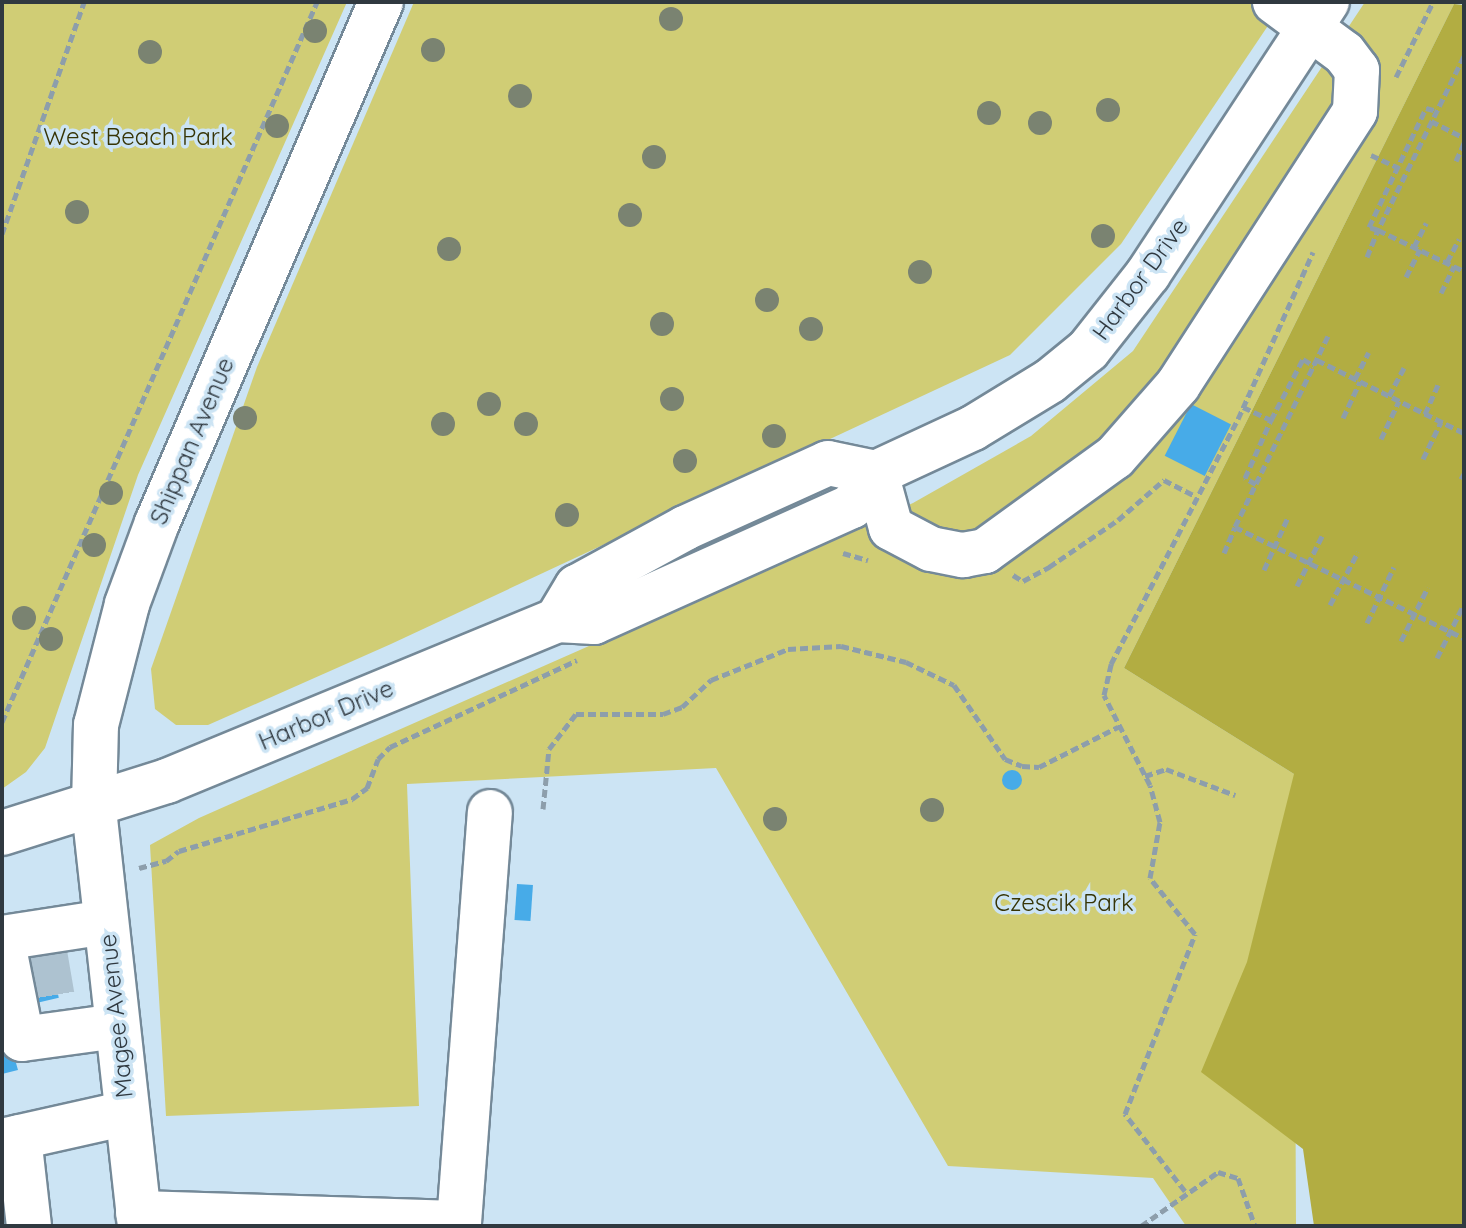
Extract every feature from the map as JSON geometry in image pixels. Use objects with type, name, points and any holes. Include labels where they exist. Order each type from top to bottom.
[{"type":"street","name":"Shippan Avenue","points":[[94,806],[96,725],[127,604],[191,439],[381,2]]},
{"type":"street","points":[[876,473],[891,528],[931,549],[963,555],[985,551],[1115,457],[1178,385],[1355,111],[1357,70],[1318,16],[1275,2]]},
{"type":"street","name":"Harbor Drive","points":[[94,806],[167,781],[557,620],[594,622],[724,566],[852,506],[876,473],[973,428],[1050,381],[1088,350],[1148,274],[1318,16]]},
{"type":"street","points":[[2,833],[94,806]]},
{"type":"street","name":"Magee Avenue","points":[[94,806],[139,1219]]},
{"type":"street","points":[[139,1219],[459,1223],[490,812]]},
{"type":"street","points":[[106,922],[34,944],[2,938],[22,1039],[47,1018],[117,1026]]},
{"type":"street","points":[[29,1226],[10,1139],[127,1113]]},
{"type":"path","points":[[2,234],[84,2]]},
{"type":"path","points":[[2,722],[317,2]]},
{"type":"path","points":[[1393,82],[1433,2]]},
{"type":"path","points":[[1367,257],[1464,56]]},
{"type":"path","points":[[1437,111],[1426,108],[1369,227],[1464,271]]},
{"type":"path","points":[[1431,121],[1464,140],[1456,161]]},
{"type":"path","points":[[1359,149],[1399,168]]},
{"type":"path","points":[[1406,277],[1426,223]]},
{"type":"path","points":[[1447,262],[1459,239]]},
{"type":"path","points":[[1185,1191],[1125,1114],[1195,934],[1150,878],[1160,822],[1150,785],[1104,695],[1111,664],[1194,495],[1243,407],[1314,249]]},
{"type":"path","points":[[1441,293],[1454,266]]},
{"type":"path","points":[[1224,553],[1328,336]]},
{"type":"path","points":[[1343,418],[1369,352]]},
{"type":"path","points":[[1256,484],[1245,478],[1303,359],[1358,380],[1462,432],[1464,424]]},
{"type":"path","points":[[1389,396],[1404,368]]},
{"type":"path","points":[[1425,414],[1438,385]]},
{"type":"path","points":[[1381,439],[1399,401]]},
{"type":"path","points":[[1243,407],[1271,420]]},
{"type":"path","points":[[1423,459],[1441,422]]},
{"type":"path","points":[[1004,578],[1012,575],[1023,581],[1049,567],[1118,520],[1164,480],[1194,495]]},
{"type":"path","points":[[1264,570],[1288,517]]},
{"type":"path","points":[[1235,527],[1464,638]]},
{"type":"path","points":[[1297,586],[1322,536]]},
{"type":"path","points":[[837,551],[883,565]]},
{"type":"path","points":[[1330,605],[1358,552]]},
{"type":"path","points":[[1367,623],[1394,567]]},
{"type":"path","points":[[1401,641],[1428,587]]},
{"type":"path","points":[[1437,658],[1463,606]]},
{"type":"path","points":[[543,809],[549,749],[576,714],[663,714],[682,707],[711,680],[788,649],[841,646],[906,662],[954,685],[1005,759],[1022,766],[1039,767],[1118,727]]},
{"type":"path","points":[[101,879],[352,799],[367,788],[378,759],[390,747],[591,654]]},
{"type":"path","points":[[1145,776],[1166,769],[1235,795]]},
{"type":"path","points":[[1141,1226],[1185,1191],[1218,1172],[1238,1178],[1255,1226]]},
{"type":"green space","name":"West Beach Park","points":[[2,2],[347,2],[138,475],[45,748],[26,772],[2,789]]},
{"type":"green space","points":[[414,2],[1284,2],[1121,244],[1010,355],[391,644],[208,725],[176,725],[155,709],[151,669],[257,367]]},
{"type":"green space","name":"Czescik Park","points":[[1365,2],[1455,2],[1124,668],[1294,774],[1296,1226],[1186,1226],[1153,1178],[948,1166],[716,768],[407,784],[419,1106],[166,1116],[150,845],[199,818],[913,503],[1031,436],[1133,351]]},
{"type":"shaded area","points":[[1454,4],[1464,5],[1464,1226],[1314,1226],[1303,1149],[1201,1072],[1247,962],[1294,774],[1124,668]]},
{"type":"building","points":[[1191,404],[1231,424],[1205,476],[1165,456]]},
{"type":"building","points":[[1012,770],[1019,773],[1022,780],[1019,787],[1012,790],[1005,787],[1002,780],[1005,773]]},
{"type":"building","points":[[517,884],[533,885],[530,921],[514,920]]},
{"type":"building","points":[[48,951],[59,998],[26,1005],[15,959]]},
{"type":"building","points":[[2,1013],[18,1070],[2,1074]]},
{"type":"tunnel","points":[[45,952],[53,999]]}]
